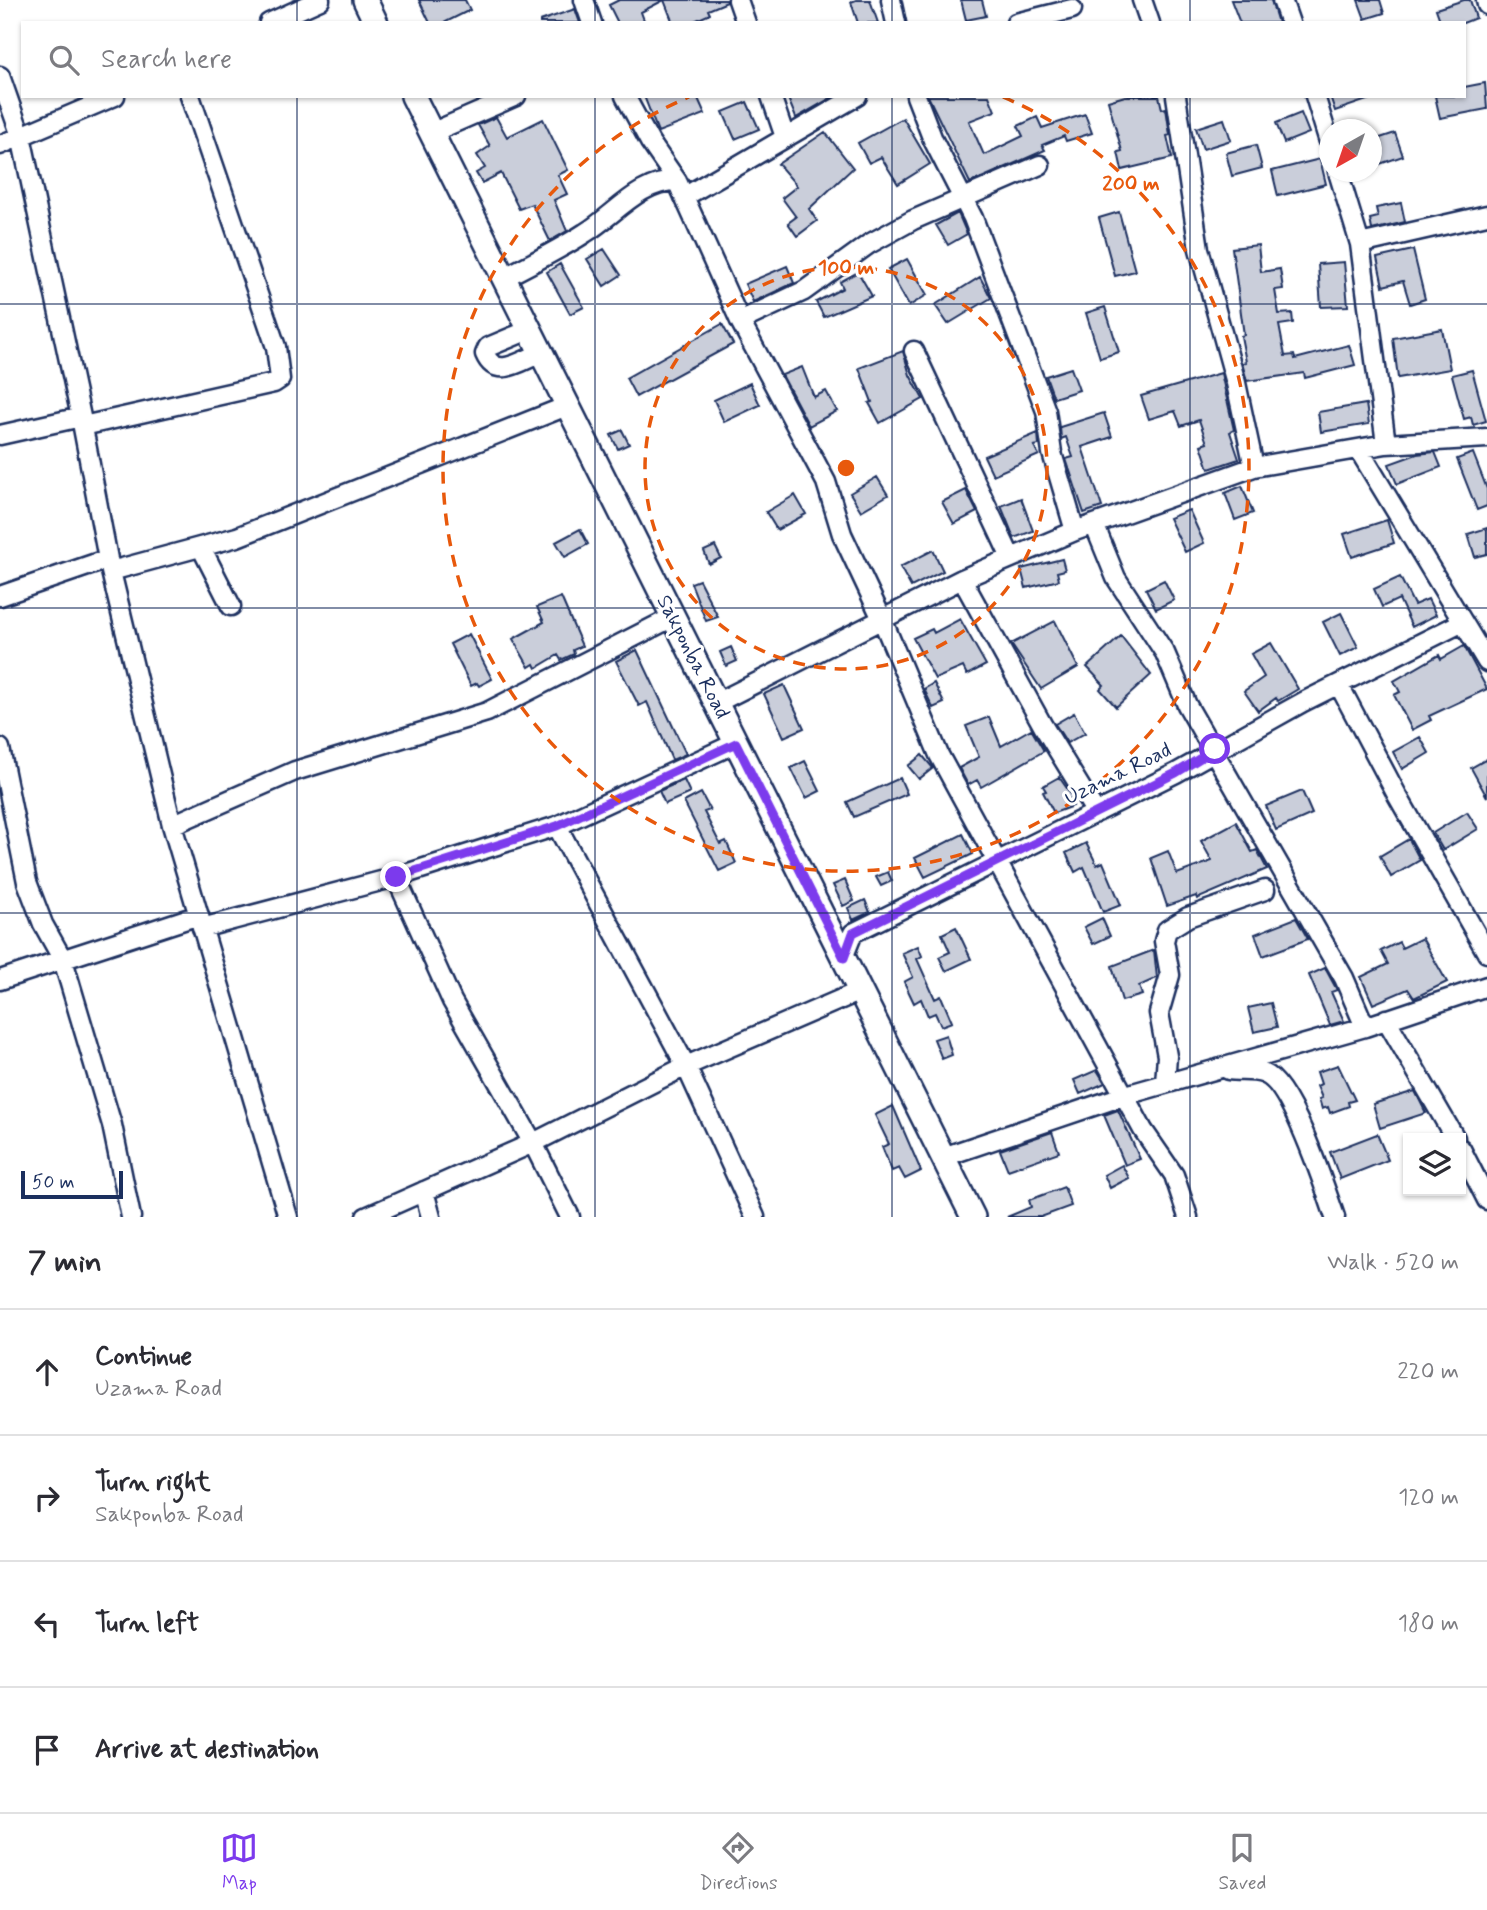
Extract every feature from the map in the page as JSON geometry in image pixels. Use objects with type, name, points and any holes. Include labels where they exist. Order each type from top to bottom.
[{"type":"main road","points":[[365,0],[375,21]]},
{"type":"main road","name":"Sakponba Road","points":[[414,98],[973,1217]]},
{"type":"street","points":[[273,21],[320,0]]},
{"type":"street","points":[[584,0],[591,21]]},
{"type":"street","points":[[738,0],[745,21]]},
{"type":"street","points":[[891,0],[896,21]]},
{"type":"street","points":[[1142,0],[1149,21]]},
{"type":"street","points":[[1282,0],[1289,21]]},
{"type":"street","points":[[1024,21],[1072,9]]},
{"type":"street","points":[[0,76],[21,136],[110,565],[172,825],[288,1217]]},
{"type":"street","points":[[0,145],[110,98]]},
{"type":"street","points":[[0,435],[274,383],[280,379],[276,348],[191,98]]},
{"type":"street","points":[[431,134],[512,98]]},
{"type":"street","points":[[626,98],[680,189],[740,321],[826,482],[842,534],[882,618],[939,755],[1154,1150],[1174,1175],[1188,1217]]},
{"type":"street","points":[[773,98],[785,137]]},
{"type":"street","points":[[505,277],[589,232],[643,190],[662,182],[680,189],[785,137],[853,98]]},
{"type":"street","points":[[917,98],[933,140],[962,196],[1046,411],[1052,453],[1075,531]]},
{"type":"street","points":[[1176,98],[1199,249],[1236,383],[1254,467]]},
{"type":"street","points":[[1316,98],[1322,119]]},
{"type":"street","points":[[740,321],[804,291],[869,244],[962,196],[1040,165]]},
{"type":"street","points":[[1341,182],[1360,244],[1386,444]]},
{"type":"street","points":[[1360,244],[1487,215]]},
{"type":"street","points":[[529,330],[488,347],[485,354],[489,363],[496,369],[504,368],[541,353]]},
{"type":"street","points":[[915,351],[1012,558]]},
{"type":"street","points":[[0,596],[110,565],[201,547],[303,512],[567,406]]},
{"type":"street","points":[[716,703],[962,579],[1075,531],[1254,467],[1386,444],[1487,438]]},
{"type":"street","points":[[1359,450],[1487,662]]},
{"type":"street","points":[[1094,524],[1116,578],[1145,618],[1165,653],[1187,705],[1215,749],[1344,978],[1365,1027]]},
{"type":"street","points":[[201,547],[231,606]]},
{"type":"street","points":[[962,579],[1043,726],[1095,811]]},
{"type":"street","points":[[172,825],[295,771],[487,712],[673,617]]},
{"type":"street","name":"Uzama Road","points":[[844,958],[853,933],[1176,773],[1215,749],[1463,622]]},
{"type":"street","points":[[1339,685],[1397,795],[1487,953]]},
{"type":"street","points":[[0,980],[200,921],[396,877],[557,826],[736,743]]},
{"type":"street","points":[[0,748],[27,882],[43,924],[63,960],[112,1125],[131,1217]]},
{"type":"street","points":[[557,826],[686,1066],[755,1217]]},
{"type":"street","points":[[396,877],[452,1001],[533,1143],[570,1217]]},
{"type":"street","points":[[1165,1083],[1167,1056],[1159,1013],[1170,975],[1164,941],[1167,930],[1188,917],[1265,890]]},
{"type":"street","points":[[943,1157],[1126,1095],[1220,1066],[1365,1027],[1487,986]]},
{"type":"street","points":[[366,1217],[533,1143],[686,1066],[860,991]]},
{"type":"street","points":[[1386,1019],[1452,1133]]},
{"type":"street","points":[[1220,1066],[1230,1071],[1266,1074],[1275,1081],[1299,1124],[1335,1217]]},
{"type":"street","points":[[1466,1159],[1487,1200]]},
{"type":"street","points":[[424,1191],[431,1217]]},
{"type":"building","points":[[419,0],[465,0],[470,10],[448,21],[429,21]]},
{"type":"building","points":[[619,0],[664,0],[641,12],[644,21],[617,21],[609,5]]},
{"type":"building","points":[[664,0],[727,0],[708,10],[710,14],[694,21],[672,21]]},
{"type":"building","points":[[870,0],[877,21],[857,21],[851,2]]},
{"type":"building","points":[[961,0],[982,0],[986,16],[966,20]]},
{"type":"building","points":[[1231,0],[1271,0],[1277,21],[1239,21]]},
{"type":"building","points":[[1358,0],[1380,0],[1384,13],[1365,19]]},
{"type":"building","points":[[1470,0],[1476,18],[1466,22],[1440,21],[1436,9]]},
{"type":"building","points":[[575,9],[579,21],[540,21]]},
{"type":"building","points":[[1485,83],[1487,109],[1440,118],[1435,98],[1466,98],[1466,87]]},
{"type":"building","points":[[645,98],[698,98],[705,114],[658,132]]},
{"type":"building","points":[[788,98],[831,98],[796,118]]},
{"type":"building","points":[[929,98],[990,98],[995,111],[969,121],[984,155],[1023,136],[1018,126],[1037,117],[1042,128],[1085,114],[1092,133],[1066,141],[1064,136],[1042,145],[1045,150],[970,183]]},
{"type":"building","points":[[1118,98],[1159,98],[1162,109],[1166,108],[1170,135],[1167,136],[1172,158],[1122,170],[1118,152],[1122,151],[1108,101]]},
{"type":"building","points":[[1331,98],[1373,98],[1335,111]]},
{"type":"building","points":[[747,102],[759,129],[735,139],[723,112]]},
{"type":"building","points":[[1301,113],[1309,133],[1284,143],[1276,123]]},
{"type":"building","points":[[496,117],[507,137],[543,119],[568,170],[558,175],[567,194],[554,200],[567,231],[550,241],[532,204],[519,209],[501,173],[482,183],[476,173],[485,168],[477,155],[490,146],[478,125]]},
{"type":"building","points":[[903,118],[930,164],[898,184],[881,157],[869,163],[858,143]]},
{"type":"building","points":[[1224,119],[1231,140],[1203,149],[1196,128]]},
{"type":"building","points":[[825,132],[853,168],[809,209],[817,221],[797,236],[788,223],[796,217],[782,198],[797,186],[778,164]]},
{"type":"building","points":[[1395,133],[1403,156],[1382,163],[1382,137]]},
{"type":"building","points":[[1256,145],[1262,168],[1232,176],[1226,153]]},
{"type":"building","points":[[1319,159],[1319,182],[1326,184],[1278,196],[1272,171]]},
{"type":"building","points":[[1401,203],[1405,222],[1372,230],[1370,219],[1378,217],[1376,208]]},
{"type":"building","points":[[1119,212],[1135,271],[1115,276],[1099,218]]},
{"type":"building","points":[[958,213],[967,234],[948,245],[936,225]]},
{"type":"building","points":[[1258,245],[1261,272],[1280,269],[1283,289],[1275,290],[1279,314],[1292,313],[1293,323],[1279,325],[1285,356],[1294,355],[1295,359],[1349,345],[1355,365],[1305,378],[1304,373],[1247,381],[1242,363],[1246,362],[1241,336],[1244,335],[1232,248]]},
{"type":"building","points":[[604,249],[621,275],[604,286],[587,259]]},
{"type":"building","points":[[1413,250],[1425,299],[1410,304],[1403,281],[1383,286],[1377,258]]},
{"type":"building","points":[[907,259],[927,295],[909,306],[888,269]]},
{"type":"building","points":[[1344,262],[1348,306],[1321,307],[1318,264]]},
{"type":"building","points":[[560,264],[584,307],[570,314],[547,272]]},
{"type":"building","points":[[787,266],[794,283],[753,302],[745,284]]},
{"type":"building","points":[[858,272],[872,296],[824,317],[816,302],[843,288],[840,282]]},
{"type":"building","points":[[980,277],[991,298],[948,324],[935,305]]},
{"type":"building","points":[[1105,307],[1119,352],[1100,358],[1086,313]]},
{"type":"building","points":[[722,324],[733,344],[636,397],[626,378]]},
{"type":"building","points":[[1442,329],[1450,369],[1398,378],[1393,338]]},
{"type":"building","points":[[903,351],[910,375],[923,399],[880,423],[869,403],[872,402],[859,368]]},
{"type":"building","points":[[802,367],[814,397],[826,391],[837,411],[809,426],[782,375]]},
{"type":"building","points":[[1071,368],[1079,390],[1054,398],[1046,376]]},
{"type":"building","points":[[1472,370],[1486,421],[1473,425],[1471,417],[1464,419],[1452,375]]},
{"type":"building","points":[[1221,373],[1234,430],[1230,432],[1239,459],[1209,469],[1201,445],[1207,443],[1199,420],[1181,426],[1175,411],[1149,419],[1141,396]]},
{"type":"building","points":[[750,383],[760,405],[724,422],[714,400]]},
{"type":"building","points":[[1366,404],[1369,424],[1321,432],[1318,412]]},
{"type":"building","points":[[1104,413],[1112,437],[1082,447],[1102,507],[1084,513],[1066,459],[1073,457],[1066,437],[1061,439],[1060,427]]},
{"type":"building","points":[[622,430],[629,444],[618,449],[611,435]]},
{"type":"building","points":[[1038,433],[1039,445],[1034,446],[1039,455],[993,475],[984,456]]},
{"type":"building","points":[[1435,452],[1441,467],[1397,484],[1389,464],[1417,454]]},
{"type":"building","points":[[1473,453],[1487,489],[1487,506],[1477,510],[1457,459]]},
{"type":"building","points":[[877,477],[888,495],[861,511],[850,493]]},
{"type":"building","points":[[1242,486],[1253,513],[1235,520],[1225,493]]},
{"type":"building","points":[[966,490],[977,512],[954,524],[942,502]]},
{"type":"building","points":[[795,495],[806,514],[777,530],[766,512]]},
{"type":"building","points":[[1021,498],[1033,531],[1014,538],[1001,506]]},
{"type":"building","points":[[1189,510],[1204,543],[1185,552],[1169,518]]},
{"type":"building","points":[[1387,520],[1394,543],[1352,557],[1344,534]]},
{"type":"building","points":[[1487,528],[1487,554],[1475,557],[1468,534]]},
{"type":"building","points":[[580,529],[588,544],[565,557],[556,542]]},
{"type":"building","points":[[715,546],[721,558],[709,564],[704,551]]},
{"type":"building","points":[[933,550],[943,571],[911,587],[900,567]]},
{"type":"building","points":[[1062,559],[1065,570],[1057,572],[1059,580],[1026,588],[1021,569]]},
{"type":"building","points":[[1400,577],[1414,605],[1428,599],[1436,615],[1412,627],[1399,599],[1382,607],[1374,589]]},
{"type":"building","points":[[699,580],[718,617],[706,621],[691,583]]},
{"type":"building","points":[[1164,580],[1174,600],[1156,609],[1146,589]]},
{"type":"building","points":[[561,597],[582,646],[573,650],[574,654],[561,660],[558,655],[536,668],[534,664],[529,667],[513,639],[544,622],[537,607]]},
{"type":"building","points":[[1341,613],[1358,647],[1340,656],[1323,622]]},
{"type":"building","points":[[960,619],[986,665],[967,675],[963,667],[935,679],[913,638],[932,629],[934,633]]},
{"type":"building","points":[[1055,621],[1078,667],[1041,689],[1011,644]]},
{"type":"building","points":[[469,634],[492,679],[479,686],[477,683],[471,686],[450,644]]},
{"type":"building","points":[[1121,636],[1151,675],[1116,707],[1100,689],[1104,685],[1087,667]]},
{"type":"building","points":[[1271,643],[1298,689],[1278,701],[1276,698],[1258,711],[1244,691],[1264,677],[1251,654]]},
{"type":"building","points":[[1464,646],[1487,689],[1429,716],[1431,720],[1412,730],[1394,695],[1400,692],[1394,681],[1439,655],[1441,659]]},
{"type":"building","points":[[731,647],[737,661],[726,666],[720,652]]},
{"type":"building","points":[[637,650],[686,754],[672,760],[647,702],[639,706],[616,661]]},
{"type":"building","points":[[934,683],[944,703],[933,708],[924,689]]},
{"type":"building","points":[[784,685],[804,728],[784,737],[764,694]]},
{"type":"building","points":[[1074,713],[1085,733],[1067,743],[1055,724]]},
{"type":"building","points":[[989,717],[1001,746],[1031,729],[1044,751],[981,787],[977,780],[968,785],[959,768],[979,757],[966,726]]},
{"type":"building","points":[[1420,737],[1429,753],[1402,769],[1393,752]]},
{"type":"building","points":[[922,755],[933,768],[919,779],[908,766]]},
{"type":"building","points":[[1487,759],[1487,797],[1471,768]]},
{"type":"building","points":[[805,761],[820,791],[806,798],[791,768]]},
{"type":"building","points":[[1059,777],[1073,797],[1070,799],[1073,806],[1054,813],[1043,792],[1046,791],[1043,786]]},
{"type":"building","points":[[900,778],[907,794],[854,817],[847,802]]},
{"type":"building","points":[[684,780],[690,793],[665,804],[659,791]]},
{"type":"building","points":[[1302,791],[1312,814],[1276,830],[1266,806]]},
{"type":"building","points":[[701,793],[710,810],[704,812],[720,844],[726,841],[736,863],[719,871],[684,802]]},
{"type":"building","points":[[1467,812],[1478,829],[1443,850],[1433,833]]},
{"type":"building","points":[[1236,822],[1252,852],[1257,850],[1267,869],[1197,899],[1196,896],[1167,906],[1151,858],[1168,851],[1177,874],[1212,861],[1201,841]]},
{"type":"building","points":[[963,834],[973,854],[925,877],[915,858]]},
{"type":"building","points":[[1409,839],[1420,860],[1391,877],[1380,856]]},
{"type":"building","points":[[1086,843],[1097,865],[1103,862],[1121,905],[1103,912],[1084,867],[1075,872],[1066,853]]},
{"type":"building","points":[[888,872],[892,881],[881,886],[876,877]]},
{"type":"building","points":[[845,880],[854,901],[843,906],[833,885]]},
{"type":"building","points":[[865,900],[870,912],[853,920],[848,908]]},
{"type":"building","points":[[1102,918],[1110,936],[1093,944],[1084,927]]},
{"type":"building","points":[[1296,918],[1308,939],[1263,956],[1255,934]]},
{"type":"building","points":[[956,927],[971,959],[946,971],[939,957],[950,952],[942,934]]},
{"type":"building","points":[[1422,938],[1447,982],[1414,998],[1408,989],[1373,1004],[1361,977],[1388,964],[1381,951],[1399,942],[1402,948]]},
{"type":"building","points":[[918,946],[922,956],[917,959],[935,999],[941,996],[952,1022],[941,1026],[935,1013],[928,1016],[921,999],[914,1003],[904,982],[913,977],[902,953]]},
{"type":"building","points":[[1154,950],[1157,978],[1139,986],[1142,995],[1122,1001],[1112,966]]},
{"type":"building","points":[[1325,968],[1337,990],[1331,992],[1344,1021],[1330,1025],[1309,975]]},
{"type":"building","points":[[1271,1003],[1277,1027],[1254,1032],[1248,1008]]},
{"type":"building","points":[[946,1035],[952,1055],[942,1059],[934,1039]]},
{"type":"building","points":[[1338,1065],[1355,1100],[1348,1102],[1349,1106],[1330,1113],[1328,1107],[1322,1109],[1319,1099],[1322,1098],[1317,1086],[1321,1084],[1317,1072]]},
{"type":"building","points":[[1097,1070],[1105,1083],[1080,1094],[1074,1080]]},
{"type":"building","points":[[1415,1091],[1426,1113],[1380,1128],[1373,1104]]},
{"type":"building","points":[[893,1106],[921,1171],[905,1179],[899,1168],[892,1171],[882,1147],[889,1144],[875,1115]]},
{"type":"building","points":[[1118,1110],[1140,1159],[1125,1165],[1104,1115]]},
{"type":"building","points":[[1052,1132],[1059,1152],[1008,1170],[1000,1150]]},
{"type":"building","points":[[1377,1134],[1388,1160],[1340,1179],[1330,1152]]},
{"type":"building","points":[[1122,1165],[1129,1178],[1110,1188],[1104,1175]]},
{"type":"building","points":[[1064,1187],[1071,1206],[1041,1217],[1007,1217],[1031,1207],[1029,1200]]},
{"type":"route","points":[[396,877],[557,826],[736,743],[844,958],[848,940],[853,933],[1058,829],[1176,773],[1215,749]]}]
